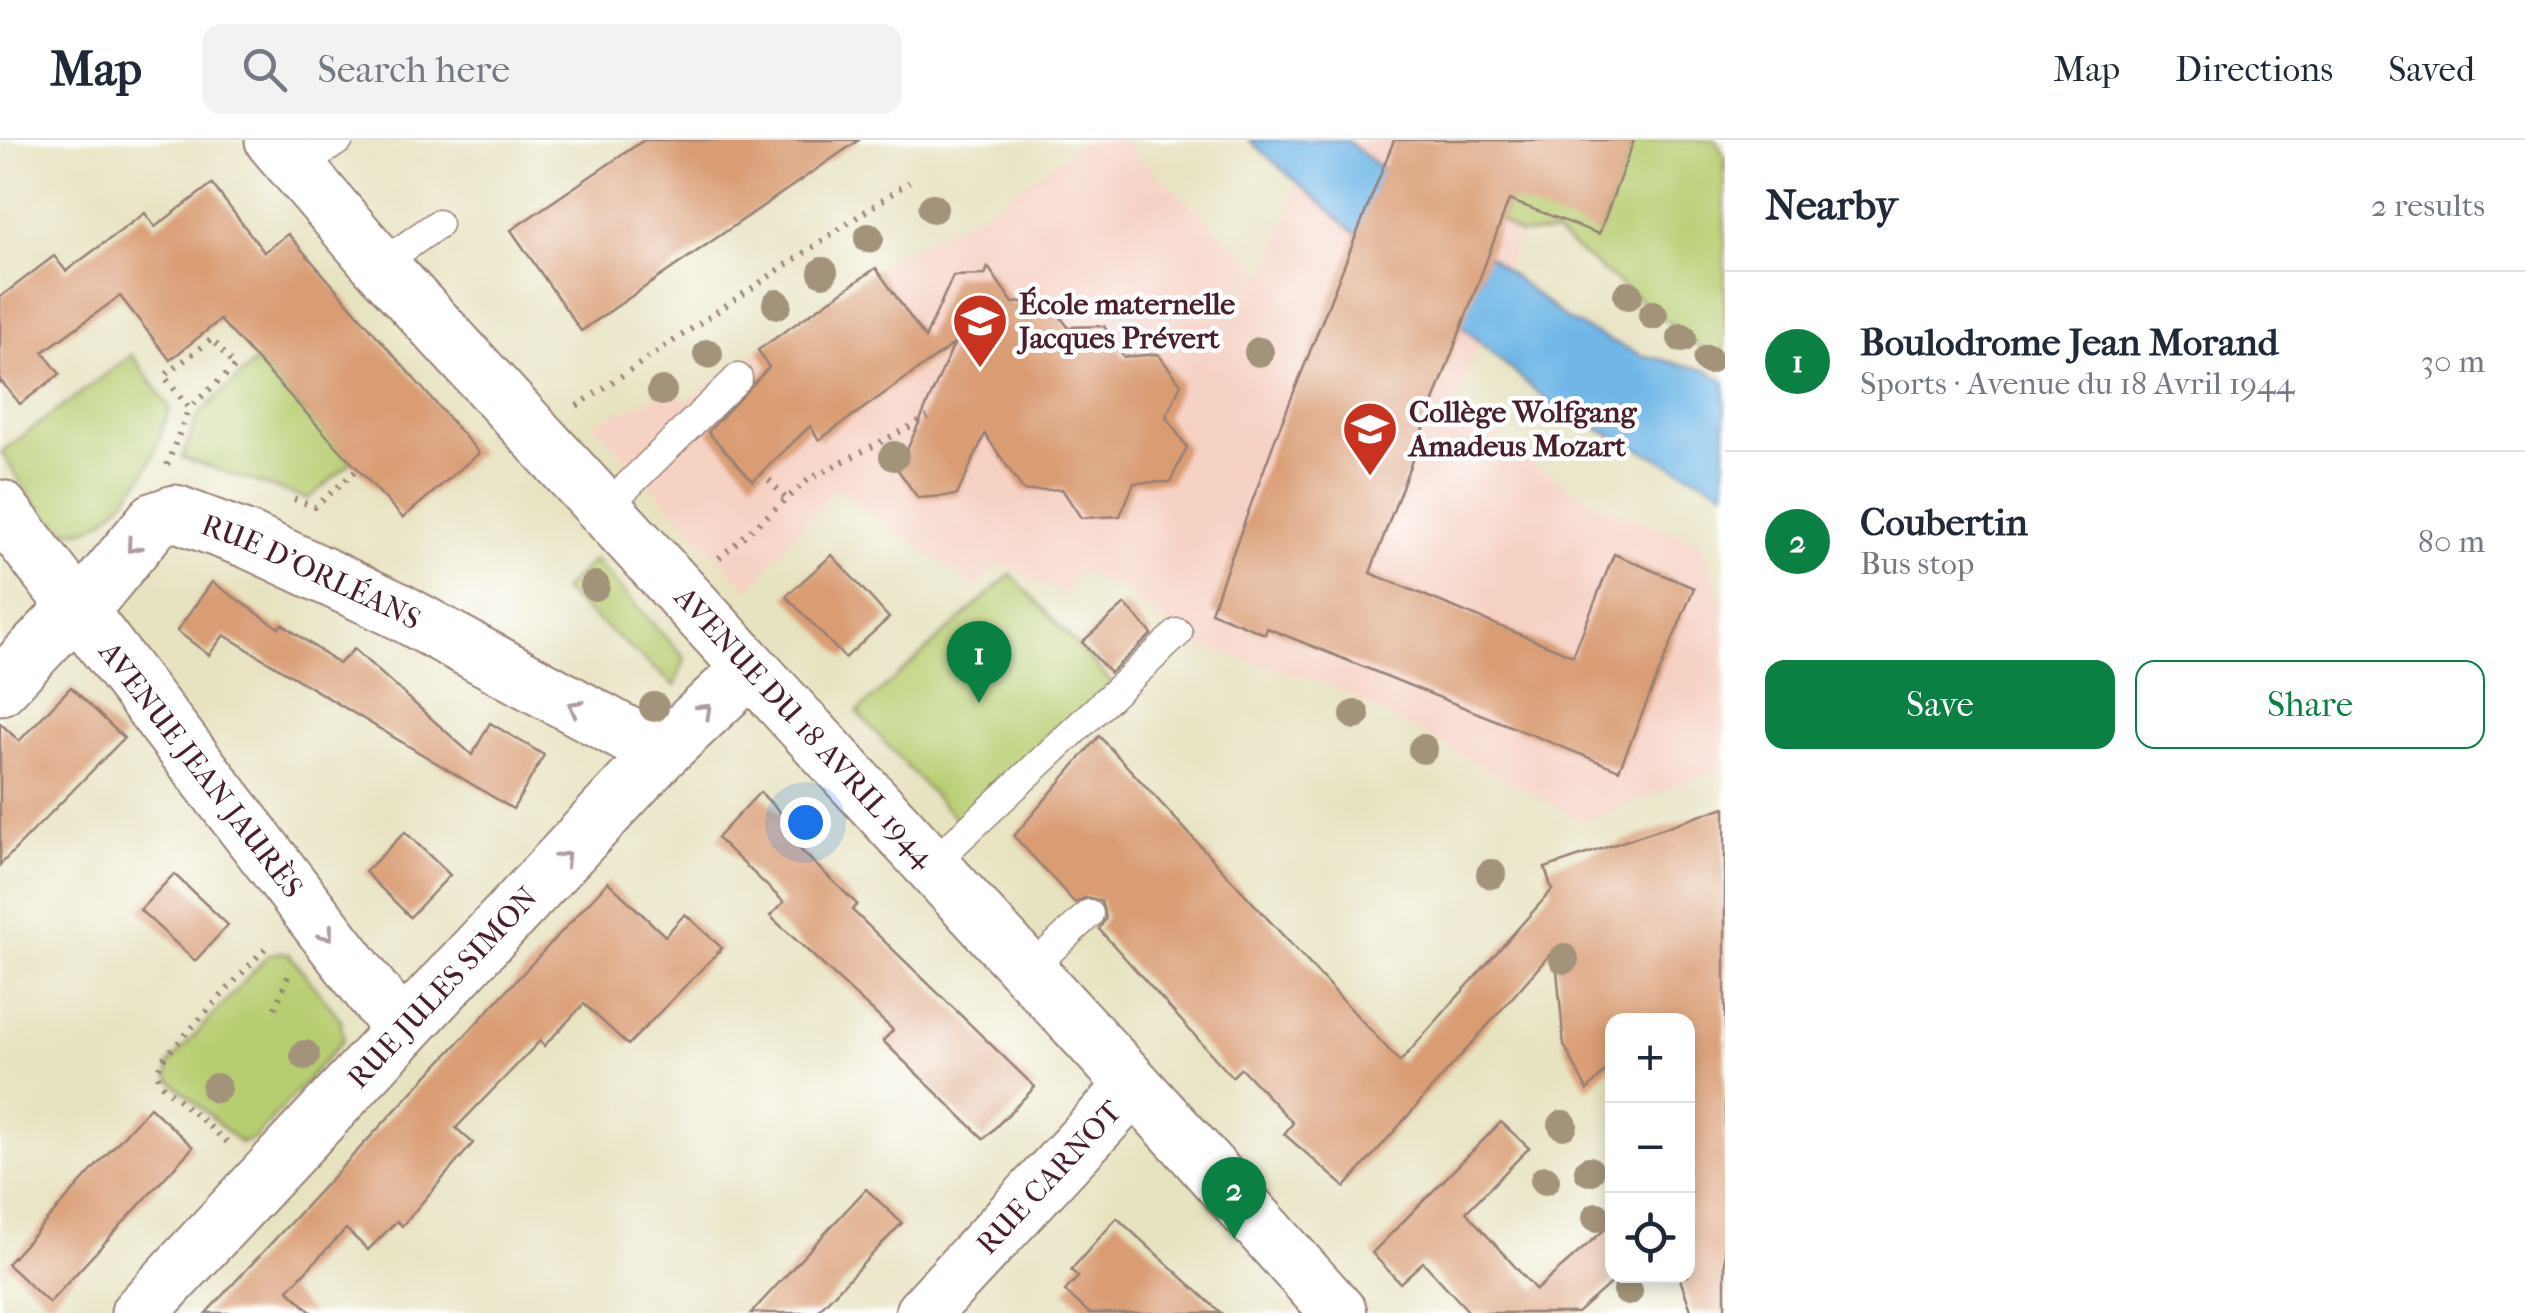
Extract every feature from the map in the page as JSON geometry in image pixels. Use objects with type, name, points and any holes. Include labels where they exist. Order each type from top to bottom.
[{"type":"street","name":"AVENUE DU 18 AVRIL 1944","points":[[302,150],[380,265],[1339,1313]]},
{"type":"street","name":"AVENUE JEAN JAURÈS","points":[[0,508],[402,1031]]},
{"type":"street","name":"RUE D'ORLÉANS","points":[[0,687],[76,607],[94,594],[155,520],[175,514],[250,542],[408,616],[661,753]]},
{"type":"street","name":"RUE JULES SIMON","points":[[139,1313],[661,753],[750,669]]},
{"type":"street","name":"RUE CARNOT","points":[[922,1313],[1134,1086]]},
{"type":"lane","points":[[380,265],[438,224]]},
{"type":"lane","points":[[604,510],[738,378]]},
{"type":"lane","points":[[930,866],[1178,633]]},
{"type":"lane","points":[[1028,971],[1090,914]]},
{"type":"path","points":[[538,438],[578,406],[909,182]]},
{"type":"path","points":[[155,520],[169,458],[189,408],[235,367],[212,339],[164,376],[189,408]]},
{"type":"path","points":[[682,594],[808,480],[928,417]]},
{"type":"path","points":[[169,458],[188,464]]},
{"type":"path","points":[[279,494],[316,506],[358,469]]},
{"type":"path","points":[[762,472],[786,499]]},
{"type":"path","points":[[266,1176],[162,1085],[157,1073],[162,1060],[304,906]]},
{"type":"shaded area","points":[[1086,140],[1120,140],[1267,275],[1312,140],[1715,140],[1725,156],[1725,367],[1555,233],[1519,234],[1454,411],[1590,501],[1701,543],[1725,610],[1725,767],[1583,821],[1328,684],[1192,644],[1123,590],[1077,571],[1065,595],[996,562],[977,588],[834,486],[749,590],[593,423],[675,390],[686,401],[893,256],[984,211]]},
{"type":"green space","points":[[1634,140],[1715,140],[1725,156],[1725,367],[1555,233],[1519,234],[1501,221],[1518,175],[1599,234]]},
{"type":"green space","points":[[132,355],[170,408],[157,445],[142,477],[114,511],[90,528],[67,529],[38,506],[1,452]]},
{"type":"green space","points":[[257,360],[352,462],[308,499],[182,458],[198,415]]},
{"type":"green space","points":[[594,560],[685,658],[675,686],[562,591]]},
{"type":"green space","points":[[1011,574],[1113,684],[961,825],[857,712]]},
{"type":"green space","points":[[289,954],[341,1020],[343,1040],[254,1139],[240,1143],[169,1079],[168,1065],[268,955]]},
{"type":"water","points":[[1249,140],[1346,140],[1567,320],[1641,355],[1706,370],[1725,381],[1725,491],[1554,407]]},
{"type":"building","points":[[644,140],[859,140],[581,331],[511,230]]},
{"type":"building","points":[[1394,140],[1634,140],[1599,234],[1509,200],[1370,573],[1573,656],[1614,554],[1694,588],[1619,770],[1267,628],[1265,634],[1211,612]]},
{"type":"building","points":[[212,184],[264,252],[288,234],[479,453],[403,518],[220,320],[170,360],[120,296],[43,352],[60,374],[20,404],[0,383],[0,297],[54,256],[66,271],[145,213],[155,227]]},
{"type":"building","points":[[988,267],[1013,303],[1048,300],[1068,327],[1104,326],[1124,357],[1158,354],[1181,384],[1166,417],[1187,447],[1170,482],[1134,483],[1120,516],[1081,518],[1062,489],[1024,491],[985,434],[957,495],[918,498],[898,470],[954,344],[819,440],[810,426],[753,481],[708,432],[769,367],[758,350],[876,268],[925,338],[953,276],[985,275]]},
{"type":"building","points":[[832,555],[889,618],[845,658],[786,596]]},
{"type":"building","points":[[212,582],[339,664],[354,649],[472,755],[490,723],[544,755],[513,809],[224,635],[209,655],[177,631]]},
{"type":"building","points":[[1125,604],[1152,634],[1110,673],[1082,642]]},
{"type":"building","points":[[71,687],[124,738],[0,865],[0,723],[19,741]]},
{"type":"building","points":[[1099,736],[1400,1062],[1552,890],[1545,868],[1725,807],[1725,1313],[1692,1313],[1681,1283],[1695,1283],[1695,1013],[1605,1013],[1605,1071],[1587,1090],[1564,1045],[1555,949],[1345,1187],[1284,1134],[1293,1123],[1241,1068],[1232,1077],[1099,929],[1106,918],[1101,901],[1086,897],[1075,903],[1014,836]]},
{"type":"building","points":[[760,792],[798,830],[789,839],[857,904],[852,910],[1035,1087],[984,1139],[883,1041],[893,1030],[770,916],[784,902],[717,838]]},
{"type":"building","points":[[405,832],[450,875],[410,917],[365,872]]},
{"type":"building","points":[[174,874],[228,925],[195,961],[140,910]]},
{"type":"building","points":[[608,882],[665,936],[685,914],[722,948],[628,1045],[584,1004],[544,1046],[540,1041],[456,1128],[473,1143],[402,1226],[397,1221],[368,1250],[346,1229],[288,1290],[312,1313],[206,1313]]},
{"type":"building","points":[[150,1107],[193,1147],[49,1303],[7,1264]]},
{"type":"building","points":[[1501,1122],[1529,1148],[1466,1212],[1536,1290],[1605,1229],[1605,1283],[1611,1283],[1577,1313],[1470,1313],[1423,1262],[1400,1283],[1372,1253]]},
{"type":"building","points":[[866,1189],[902,1223],[816,1313],[751,1313]]},
{"type":"building","points":[[1117,1218],[1221,1313],[1089,1313],[1065,1291],[1078,1277],[1071,1270]]},
{"type":"place","name":"École maternelle Jacques Prévert","points":[[980,370]]},
{"type":"place","name":"Collège Wolfgang Amadeus Mozart","points":[[1370,478]]},
{"type":"place","name":"Boulodrome Jean Morand","points":[[979,703]]},
{"type":"place","name":"Coubertin","points":[[1234,1239]]}]
